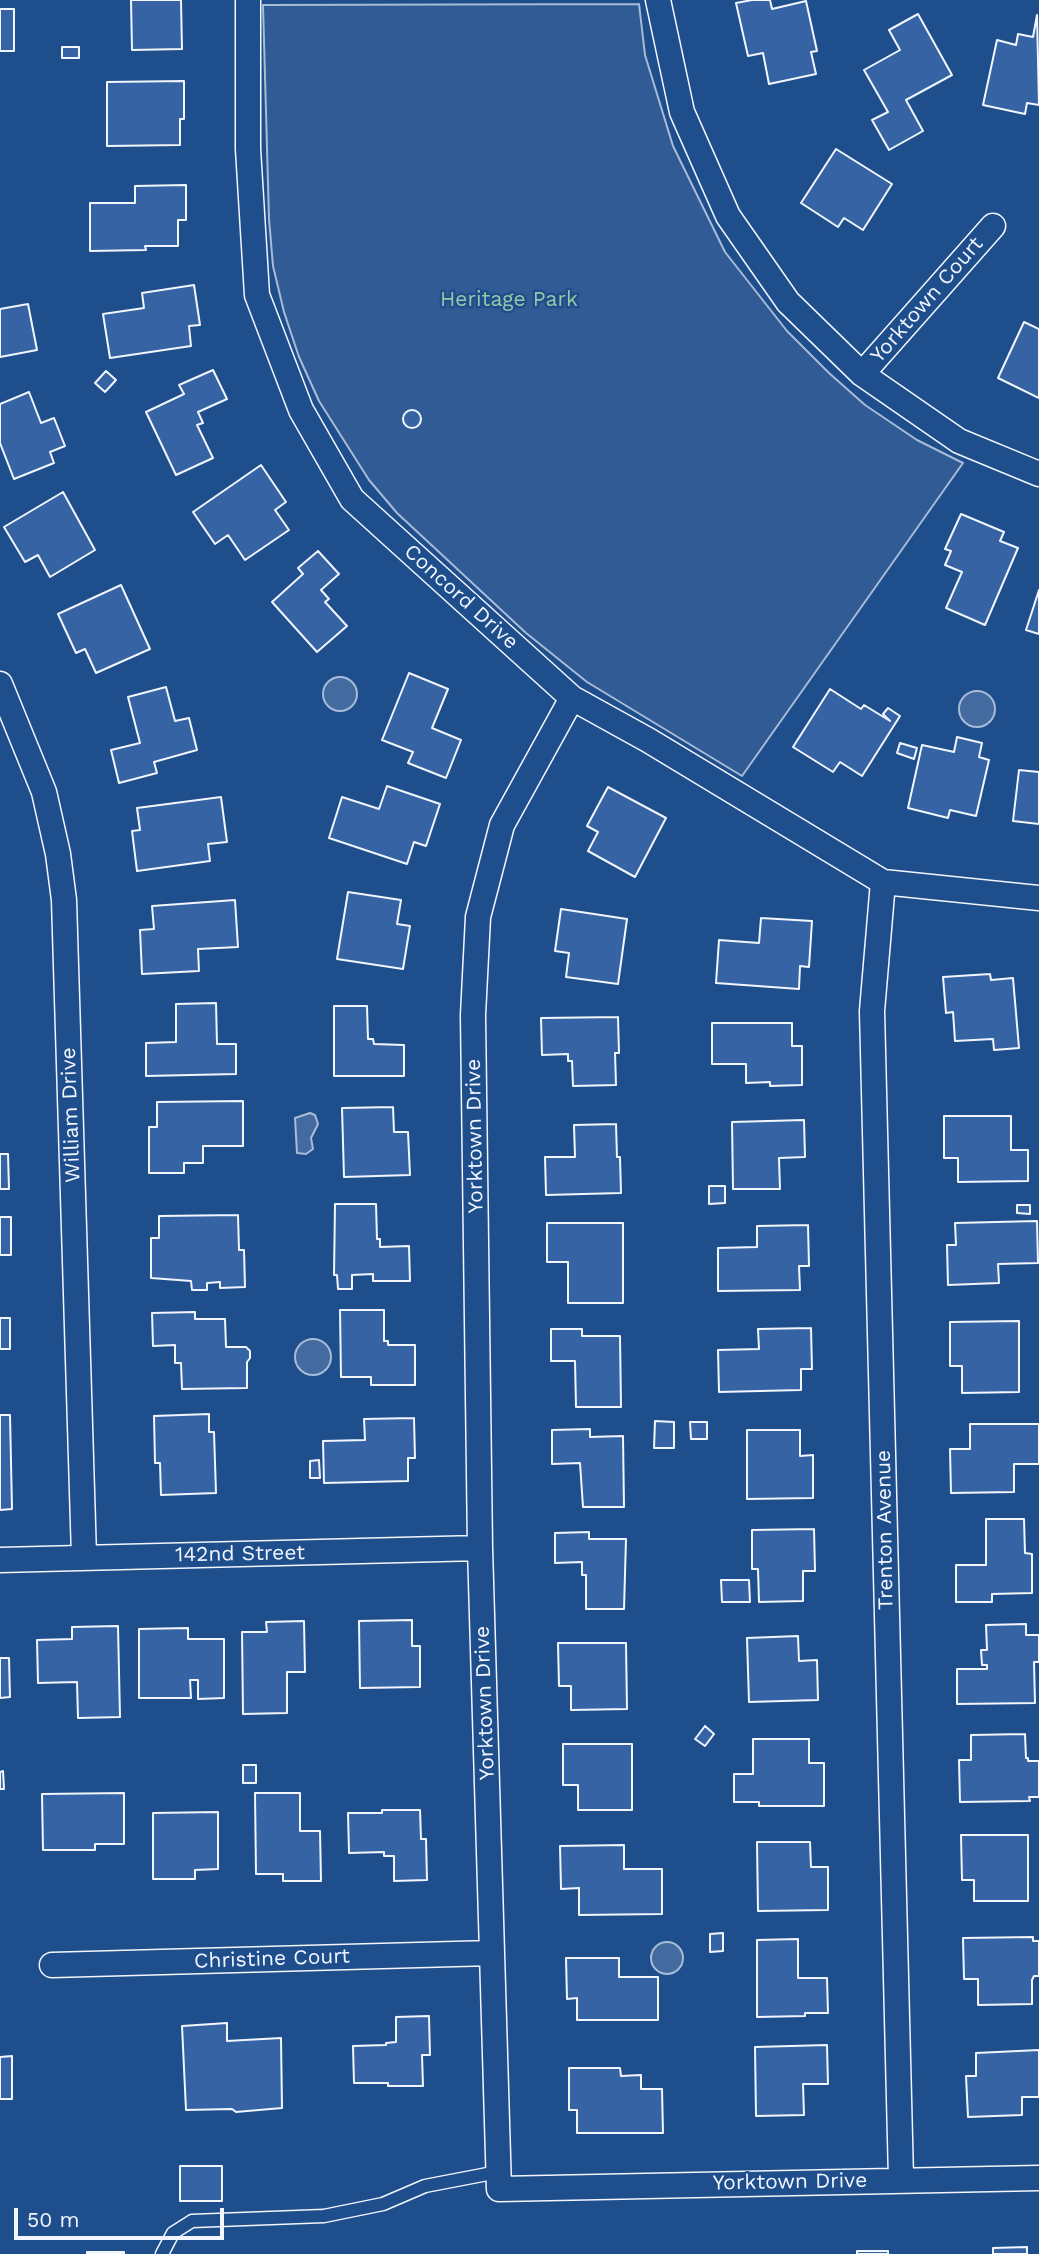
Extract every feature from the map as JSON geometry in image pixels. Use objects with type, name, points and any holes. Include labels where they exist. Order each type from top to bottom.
[{"type":"street","name":"Concord Drive","points":[[248,0],[248,149],[257,296],[301,410],[352,499],[572,698],[648,740],[883,882],[1039,898]]},
{"type":"street","points":[[658,0],[682,112],[728,216],[788,302],[862,374],[959,442],[1039,474]]},
{"type":"street","name":"Yorktown Court","points":[[862,374],[993,226]]},
{"type":"street","name":"William Drive","points":[[0,684],[44,792],[58,854],[64,900],[84,1557]]},
{"type":"street","name":"Yorktown Drive","points":[[572,698],[502,825],[478,917],[473,1015],[480,1548],[499,2189],[1039,2178]]},
{"type":"street","name":"Trenton Avenue","points":[[883,882],[872,1011],[901,2179]]},
{"type":"street","name":"142nd Street","points":[[0,1560],[480,1548]]},
{"type":"street","name":"Christine Court","points":[[52,1965],[492,1953]]},
{"type":"lane","points":[[162,2254],[173,2233],[192,2221],[324,2216],[383,2204],[425,2186],[498,2172]]},
{"type":"shaded area","name":"Heritage Park","points":[[639,4],[645,55],[673,146],[725,252],[787,331],[865,405],[917,440],[963,463],[742,776],[587,682],[526,633],[397,513],[369,480],[319,401],[299,357],[273,266],[269,219],[263,5]]},
{"type":"shaded area","points":[[340,677],[352,682],[357,694],[352,706],[340,711],[328,706],[323,694],[328,682]]},
{"type":"shaded area","points":[[977,691],[990,696],[995,709],[990,722],[977,727],[964,722],[959,709],[964,696]]},
{"type":"shaded area","points":[[310,1113],[315,1115],[318,1124],[311,1138],[313,1149],[306,1154],[297,1153],[295,1118]]},
{"type":"shaded area","points":[[313,1339],[325,1345],[331,1357],[325,1369],[313,1375],[301,1369],[295,1357],[301,1345]]},
{"type":"shaded area","points":[[667,1942],[679,1946],[683,1958],[679,1970],[667,1974],[655,1970],[651,1958],[655,1946]]},
{"type":"building","points":[[131,0],[181,0],[182,49],[132,50]]},
{"type":"building","points":[[770,0],[772,9],[806,1],[817,51],[811,52],[816,74],[769,84],[763,53],[748,56],[736,3]]},
{"type":"building","points":[[0,9],[14,9],[14,51],[0,51]]},
{"type":"building","points":[[918,14],[952,75],[906,100],[923,131],[889,150],[872,120],[888,112],[864,70],[900,50],[889,30]]},
{"type":"building","points":[[1037,15],[1039,105],[1027,103],[1025,114],[983,105],[997,40],[1016,45],[1018,34],[1033,37]]},
{"type":"building","points":[[62,47],[79,47],[79,58],[62,58]]},
{"type":"building","points":[[184,81],[184,119],[180,119],[180,145],[107,146],[107,82]]},
{"type":"building","points":[[836,149],[892,184],[863,230],[844,218],[838,227],[801,203]]},
{"type":"building","points":[[186,185],[186,220],[178,220],[178,246],[145,246],[146,250],[90,251],[90,203],[135,203],[135,186]]},
{"type":"building","points":[[194,285],[200,325],[189,326],[191,346],[110,358],[103,314],[144,308],[142,293]]},
{"type":"building","points":[[28,304],[37,350],[0,357],[0,309]]},
{"type":"building","points":[[1024,322],[1039,329],[1039,398],[998,378]]},
{"type":"building","points":[[213,370],[227,399],[198,412],[203,423],[197,425],[213,458],[176,475],[146,412],[184,394],[179,385]]},
{"type":"building","points":[[106,371],[116,380],[105,392],[95,383]]},
{"type":"building","points":[[29,392],[41,423],[54,418],[65,446],[50,452],[54,463],[14,479],[0,443],[0,404]]},
{"type":"building","points":[[408,410],[416,410],[421,419],[419,426],[408,428],[403,423],[403,415]]},
{"type":"building","points":[[261,465],[286,502],[275,510],[289,530],[245,560],[228,535],[215,544],[193,512]]},
{"type":"building","points":[[63,492],[95,550],[50,577],[38,555],[25,562],[4,527]]},
{"type":"building","points":[[961,514],[1004,532],[1000,541],[1018,548],[985,625],[946,608],[962,572],[945,565],[951,551],[945,549]]},
{"type":"building","points":[[318,551],[339,574],[321,590],[329,599],[325,602],[347,626],[317,652],[272,602],[303,574],[298,568]]},
{"type":"building","points":[[121,585],[150,649],[96,673],[85,649],[76,653],[58,614]]},
{"type":"building","points":[[1039,590],[1039,634],[1026,630]]},
{"type":"building","points":[[409,673],[448,689],[432,728],[461,740],[446,778],[408,763],[413,752],[382,740]]},
{"type":"building","points":[[166,687],[175,721],[189,718],[197,750],[154,762],[157,773],[119,783],[111,750],[140,743],[128,697]]},
{"type":"building","points":[[830,689],[861,709],[864,705],[890,721],[883,714],[888,708],[900,716],[862,776],[840,762],[833,772],[793,747]]},
{"type":"building","points":[[957,737],[982,743],[979,757],[989,760],[976,816],[950,810],[948,818],[908,808],[922,745],[954,752]]},
{"type":"building","points":[[900,743],[917,748],[914,759],[897,753]]},
{"type":"building","points":[[1019,770],[1039,772],[1039,824],[1013,821]]},
{"type":"building","points":[[387,786],[440,804],[426,846],[414,842],[407,864],[329,838],[342,797],[379,809]]},
{"type":"building","points":[[608,787],[666,818],[635,877],[588,851],[598,832],[587,826]]},
{"type":"building","points":[[221,797],[227,842],[208,844],[210,861],[137,871],[132,831],[140,830],[137,808]]},
{"type":"building","points":[[348,892],[401,900],[397,924],[410,926],[403,969],[337,959]]},
{"type":"building","points":[[235,900],[238,947],[198,949],[199,971],[142,974],[140,930],[154,929],[152,906]]},
{"type":"building","points":[[561,909],[627,919],[618,984],[566,977],[569,953],[555,951]]},
{"type":"building","points":[[761,918],[812,921],[809,967],[800,966],[799,989],[716,983],[719,940],[759,943]]},
{"type":"building","points":[[990,974],[991,980],[1013,978],[1019,1048],[994,1050],[993,1039],[955,1041],[953,1012],[946,1013],[943,977]]},
{"type":"building","points":[[216,1003],[217,1044],[236,1044],[236,1074],[146,1076],[146,1043],[176,1042],[176,1004]]},
{"type":"building","points":[[334,1006],[367,1006],[368,1039],[373,1039],[374,1044],[404,1045],[404,1076],[334,1076]]},
{"type":"building","points":[[618,1017],[616,1085],[573,1086],[572,1061],[568,1061],[568,1054],[542,1055],[541,1018]]},
{"type":"building","points":[[712,1023],[792,1023],[792,1046],[802,1046],[802,1085],[770,1086],[770,1082],[746,1083],[746,1064],[712,1064]]},
{"type":"building","points":[[243,1101],[243,1146],[203,1146],[203,1163],[184,1163],[184,1173],[149,1173],[149,1127],[157,1127],[157,1102]]},
{"type":"building","points":[[393,1107],[394,1132],[408,1132],[410,1175],[344,1177],[342,1108]]},
{"type":"building","points":[[944,1116],[1011,1116],[1011,1150],[1028,1150],[1028,1181],[958,1182],[958,1158],[944,1158]]},
{"type":"building","points":[[804,1120],[805,1157],[779,1158],[780,1189],[733,1189],[732,1122]]},
{"type":"building","points":[[616,1124],[621,1193],[546,1195],[545,1157],[575,1157],[574,1125]]},
{"type":"building","points":[[0,1154],[8,1154],[9,1189],[0,1189]]},
{"type":"building","points":[[709,1186],[725,1186],[725,1203],[709,1204]]},
{"type":"building","points":[[335,1204],[376,1204],[377,1239],[380,1239],[380,1247],[409,1246],[410,1281],[373,1281],[373,1274],[352,1275],[352,1289],[338,1289],[337,1275],[334,1275]]},
{"type":"building","points":[[1017,1205],[1030,1205],[1030,1214],[1017,1213]]},
{"type":"building","points":[[238,1215],[239,1250],[244,1250],[245,1287],[220,1288],[220,1282],[207,1283],[207,1290],[192,1290],[191,1281],[151,1278],[151,1238],[159,1238],[159,1216]]},
{"type":"building","points":[[0,1217],[11,1217],[11,1255],[0,1255]]},
{"type":"building","points":[[1037,1221],[1038,1263],[998,1264],[999,1283],[948,1285],[947,1245],[956,1245],[955,1223]]},
{"type":"building","points":[[547,1223],[623,1223],[623,1303],[568,1303],[568,1262],[547,1262]]},
{"type":"building","points":[[808,1225],[809,1266],[799,1266],[800,1290],[718,1291],[718,1248],[757,1247],[757,1226]]},
{"type":"building","points":[[340,1310],[384,1310],[384,1341],[388,1341],[388,1345],[415,1345],[415,1385],[371,1385],[371,1377],[341,1377]]},
{"type":"building","points":[[195,1312],[195,1319],[225,1319],[226,1347],[246,1347],[250,1351],[247,1362],[247,1388],[182,1389],[181,1363],[175,1363],[175,1345],[153,1346],[152,1313]]},
{"type":"building","points":[[0,1318],[10,1318],[10,1349],[0,1349]]},
{"type":"building","points":[[1019,1321],[1019,1392],[962,1393],[962,1366],[950,1366],[950,1322]]},
{"type":"building","points":[[811,1328],[812,1369],[801,1369],[801,1390],[719,1392],[718,1350],[759,1349],[758,1329]]},
{"type":"building","points":[[551,1329],[582,1329],[582,1336],[620,1336],[621,1407],[576,1407],[575,1361],[551,1361]]},
{"type":"building","points":[[209,1414],[209,1432],[214,1432],[216,1493],[161,1495],[160,1463],[155,1463],[154,1416]]},
{"type":"building","points":[[0,1415],[10,1415],[12,1509],[0,1510]]},
{"type":"building","points":[[414,1418],[415,1458],[408,1458],[408,1481],[324,1483],[323,1441],[365,1440],[364,1419]]},
{"type":"building","points":[[655,1421],[674,1422],[674,1448],[654,1448]]},
{"type":"building","points":[[690,1422],[707,1422],[707,1439],[691,1439]]},
{"type":"building","points":[[970,1424],[1039,1424],[1039,1464],[1014,1464],[1014,1492],[951,1493],[950,1449],[970,1449]]},
{"type":"building","points":[[590,1429],[590,1437],[623,1436],[624,1507],[583,1507],[580,1463],[552,1464],[552,1430]]},
{"type":"building","points":[[747,1430],[800,1430],[800,1456],[813,1455],[813,1498],[747,1499]]},
{"type":"building","points":[[319,1460],[320,1478],[310,1478],[310,1461]]},
{"type":"building","points":[[986,1519],[1024,1519],[1025,1553],[1032,1554],[1032,1593],[992,1594],[992,1602],[956,1602],[956,1565],[986,1565]]},
{"type":"building","points":[[814,1529],[815,1571],[803,1571],[803,1601],[759,1602],[758,1569],[752,1569],[752,1530]]},
{"type":"building","points":[[589,1532],[589,1539],[626,1539],[624,1609],[586,1609],[586,1575],[582,1575],[582,1562],[555,1563],[555,1533]]},
{"type":"building","points":[[721,1580],[749,1580],[750,1602],[722,1602]]},
{"type":"building","points":[[412,1620],[412,1646],[420,1646],[420,1687],[360,1688],[359,1621]]},
{"type":"building","points":[[304,1621],[305,1672],[287,1672],[287,1713],[243,1714],[242,1632],[267,1632],[266,1622]]},
{"type":"building","points":[[1026,1624],[1026,1635],[1039,1635],[1039,1662],[1034,1662],[1035,1703],[957,1704],[957,1669],[987,1669],[987,1665],[982,1665],[981,1650],[987,1650],[986,1625]]},
{"type":"building","points":[[118,1626],[120,1717],[78,1718],[77,1682],[38,1683],[37,1640],[72,1639],[72,1627]]},
{"type":"building","points":[[188,1628],[188,1639],[224,1639],[224,1698],[198,1699],[198,1680],[190,1680],[191,1698],[139,1698],[139,1629]]},
{"type":"building","points":[[798,1636],[799,1661],[817,1660],[818,1700],[749,1702],[747,1638]]},
{"type":"building","points":[[558,1643],[626,1643],[627,1709],[571,1710],[571,1686],[559,1686]]},
{"type":"building","points":[[0,1658],[9,1658],[10,1697],[0,1698]]},
{"type":"building","points":[[705,1726],[714,1734],[705,1746],[695,1739]]},
{"type":"building","points":[[1025,1734],[1026,1758],[1028,1761],[1039,1761],[1039,1797],[1029,1797],[1030,1801],[960,1802],[959,1760],[971,1760],[971,1735]]},
{"type":"building","points":[[753,1739],[809,1739],[809,1763],[824,1763],[824,1806],[759,1806],[759,1802],[734,1802],[734,1774],[753,1774]]},
{"type":"building","points":[[563,1744],[632,1744],[632,1810],[578,1810],[578,1785],[563,1785]]},
{"type":"building","points":[[243,1765],[256,1765],[256,1783],[243,1783]]},
{"type":"building","points":[[3,1771],[4,1789],[0,1789],[0,1772]]},
{"type":"building","points":[[124,1793],[124,1844],[95,1844],[95,1850],[43,1850],[42,1794]]},
{"type":"building","points":[[255,1793],[300,1793],[300,1831],[320,1831],[321,1881],[283,1881],[283,1874],[256,1874]]},
{"type":"building","points":[[382,1810],[420,1810],[421,1839],[426,1839],[427,1880],[394,1881],[394,1856],[384,1856],[384,1852],[349,1853],[348,1813],[382,1813]]},
{"type":"building","points":[[218,1812],[218,1869],[195,1870],[195,1879],[153,1879],[153,1813]]},
{"type":"building","points":[[961,1835],[1028,1835],[1028,1901],[974,1901],[974,1880],[962,1880]]},
{"type":"building","points":[[757,1842],[810,1842],[811,1867],[828,1867],[828,1910],[758,1911]]},
{"type":"building","points":[[624,1845],[624,1869],[662,1869],[662,1914],[579,1915],[579,1888],[561,1889],[560,1846]]},
{"type":"building","points":[[723,1933],[723,1951],[710,1952],[710,1934]]},
{"type":"building","points":[[1033,1937],[1033,1941],[1039,1941],[1039,1976],[1034,1976],[1032,1980],[1032,2004],[978,2005],[978,1979],[964,1979],[963,1938]]},
{"type":"building","points":[[798,1939],[798,1978],[827,1978],[828,2013],[757,2017],[757,1940]]},
{"type":"building","points":[[566,1958],[619,1958],[619,1977],[658,1977],[658,2020],[577,2020],[577,1998],[567,1999]]},
{"type":"building","points":[[429,2016],[430,2055],[422,2055],[423,2086],[354,2083],[353,2046],[396,2042],[396,2017]]},
{"type":"building","points":[[227,2023],[227,2041],[281,2038],[282,2108],[236,2112],[232,2109],[186,2110],[182,2026]]},
{"type":"building","points":[[827,2045],[828,2084],[803,2084],[804,2115],[756,2116],[755,2047]]},
{"type":"building","points":[[1039,2050],[1039,2097],[1022,2097],[1022,2115],[968,2117],[966,2076],[976,2076],[976,2053]]},
{"type":"building","points":[[12,2056],[12,2099],[0,2099],[0,2057]]},
{"type":"building","points":[[569,2068],[620,2068],[621,2076],[641,2075],[641,2089],[662,2089],[663,2133],[577,2133],[577,2110],[569,2110]]},
{"type":"building","points":[[180,2166],[222,2166],[222,2201],[180,2201]]},
{"type":"building","points":[[1027,2247],[1027,2254],[993,2254],[993,2248]]},
{"type":"building","points":[[857,2251],[888,2251],[888,2254],[857,2254]]},
{"type":"building","points":[[124,2252],[124,2254],[87,2254]]}]
